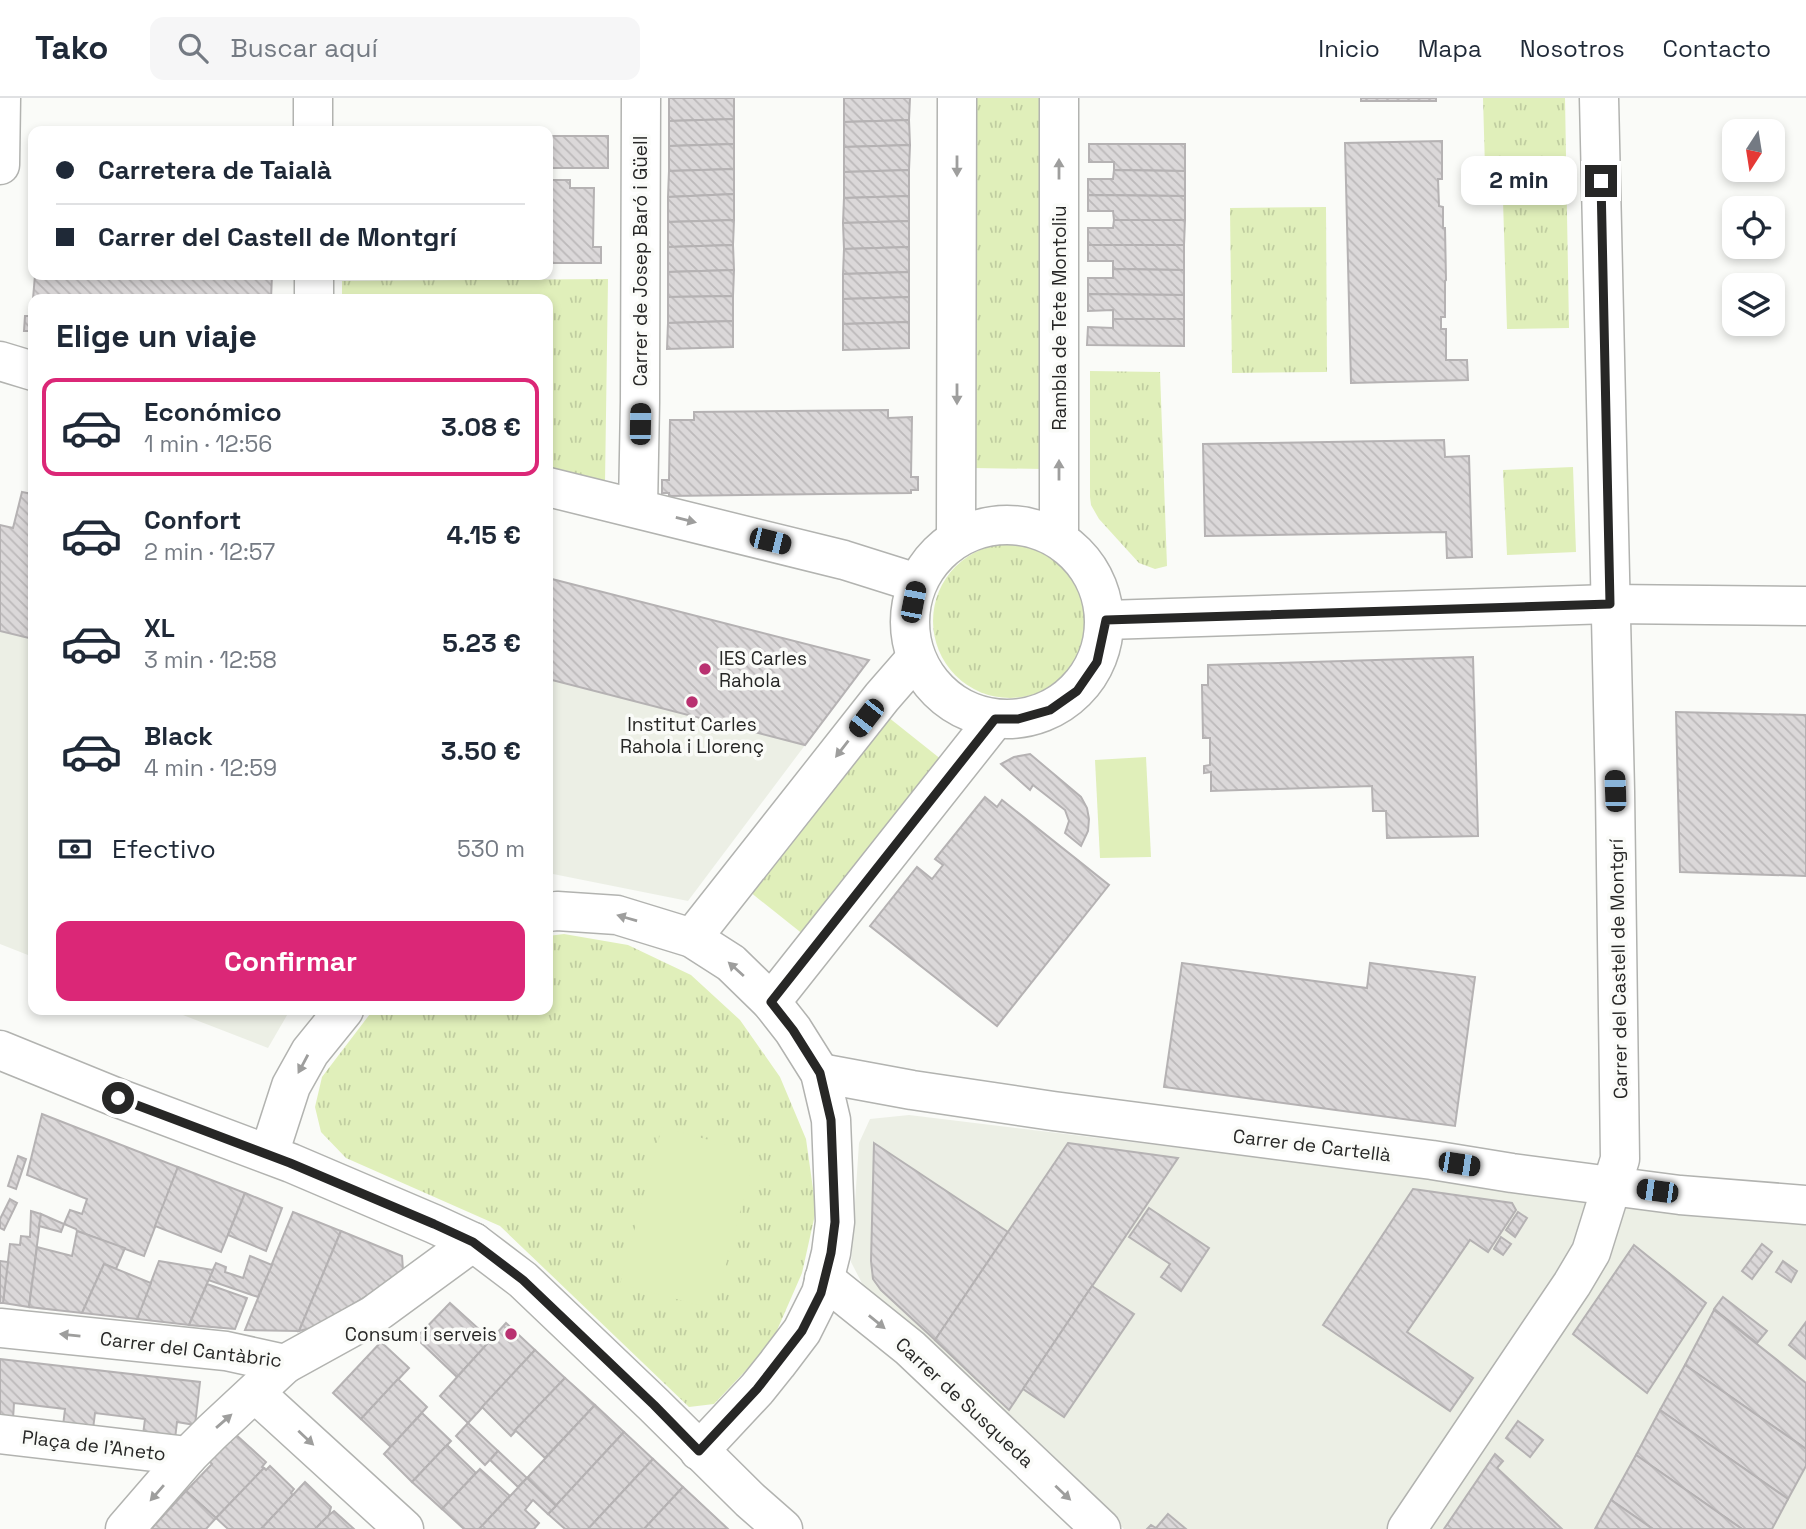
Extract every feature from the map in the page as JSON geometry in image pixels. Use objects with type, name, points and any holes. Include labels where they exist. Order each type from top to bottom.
[{"type":"street","points":[[0,165],[1,98]]},
{"type":"street","points":[[313,98],[313,126]]},
{"type":"street","name":"Carrer de Josep Baró i Güell","points":[[638,508],[641,98]]},
{"type":"street","points":[[956,538],[957,98]]},
{"type":"street","name":"Rambla de Tete Montoliu","points":[[1059,98],[1059,538]]},
{"type":"street","name":"Carrer del Castell de Montgrí","points":[[1407,1529],[1591,1252],[1620,1159],[1599,98]]},
{"type":"street","points":[[0,361],[28,369]]},
{"type":"street","points":[[553,488],[844,560],[917,583]]},
{"type":"street","points":[[987,526],[1028,526],[1059,538],[1086,563],[1099,587],[1106,620],[1097,662],[1077,691],[1050,710],[1018,719],[995,719],[962,709],[934,687],[916,658],[909,629],[917,583],[930,560],[956,538],[987,526]]},
{"type":"street","points":[[1106,620],[1610,604],[1806,606]]},
{"type":"street","points":[[692,938],[916,658]]},
{"type":"street","points":[[771,1002],[995,719]]},
{"type":"street","points":[[553,911],[617,915],[692,938],[731,963],[771,1002],[793,1030],[820,1073],[831,1120],[835,1222],[821,1293],[802,1331],[757,1389],[699,1451]]},
{"type":"street","points":[[269,1154],[291,1086],[310,1052],[340,1015]]},
{"type":"street","points":[[0,1051],[269,1154],[473,1242],[523,1280],[783,1529]]},
{"type":"street","name":"Carrer de Cartellà","points":[[820,1073],[1053,1111],[1680,1195],[1806,1205]]},
{"type":"street","name":"Carrer del Cantàbric","points":[[0,1328],[226,1351],[285,1364],[372,1316],[473,1242]]},
{"type":"street","name":"Carrer de Susqueda","points":[[824,1279],[910,1348],[1101,1529]]},
{"type":"street","name":"Plaça de l'Aneto","points":[[125,1529],[188,1456],[285,1364]]},
{"type":"street","points":[[255,1393],[404,1529]]},
{"type":"street","name":"Plaça de l'Aneto","points":[[0,1434],[188,1456]]},
{"type":"shaded area","points":[[22,492],[28,493],[28,955],[0,944],[0,525],[13,528]]},
{"type":"shaded area","name":"Institut Carles Rahola i Llorenç","points":[[553,579],[869,660],[688,901],[553,874]]},
{"type":"shaded area","points":[[183,1015],[287,1015],[268,1048]]},
{"type":"shaded area","points":[[909,1115],[1806,1222],[1806,1529],[1124,1529],[866,1291],[851,1262],[859,1143],[870,1119]]},
{"type":"green space","points":[[974,98],[1044,98],[1044,469],[973,468]]},
{"type":"green space","points":[[1483,98],[1565,98],[1569,328],[1507,329],[1502,168],[1485,168]]},
{"type":"green space","points":[[1326,207],[1327,372],[1232,373],[1230,208]]},
{"type":"green space","points":[[608,279],[605,483],[553,472],[553,294],[342,294],[342,281]]},
{"type":"green space","points":[[1090,371],[1160,372],[1167,566],[1155,569],[1139,563],[1099,519],[1091,505]]},
{"type":"green space","points":[[1573,467],[1576,552],[1507,555],[1503,470]]},
{"type":"green space","points":[[1010,544],[1039,550],[1064,567],[1081,592],[1087,621],[1081,650],[1064,675],[1039,692],[1010,698],[981,692],[956,675],[939,650],[933,621],[939,592],[956,567],[981,550]]},
{"type":"green space","points":[[888,717],[942,760],[804,935],[750,892]]},
{"type":"green space","points":[[1146,757],[1151,857],[1100,858],[1095,760]]},
{"type":"green space","points":[[564,934],[628,945],[691,975],[740,1020],[780,1077],[806,1139],[816,1210],[802,1273],[771,1344],[714,1404],[689,1407],[500,1226],[346,1158],[321,1132],[315,1107],[322,1077],[369,1015],[553,1015],[553,935]]},
{"type":"green space","points":[[662,1127],[756,1153],[714,1309],[620,1284]]},
{"type":"building","points":[[669,98],[734,98],[734,119],[669,121]]},
{"type":"building","points":[[844,98],[910,98],[909,120],[844,122]]},
{"type":"building","points":[[1361,98],[1436,98],[1436,101],[1361,101]]},
{"type":"building","points":[[734,119],[734,144],[669,146],[669,121]]},
{"type":"building","points":[[909,120],[910,145],[844,147],[844,122]]},
{"type":"building","points":[[553,136],[608,136],[608,168],[553,168]]},
{"type":"building","points":[[1442,141],[1442,179],[1438,179],[1439,206],[1443,207],[1445,228],[1446,280],[1445,317],[1441,317],[1441,329],[1446,329],[1446,360],[1467,360],[1468,380],[1351,383],[1345,143]]},
{"type":"building","points":[[734,144],[734,169],[669,171],[669,146]]},
{"type":"building","points":[[1089,144],[1185,144],[1185,171],[1114,170],[1114,162],[1089,162]]},
{"type":"building","points":[[910,145],[909,170],[844,172],[844,147]]},
{"type":"building","points":[[734,169],[734,194],[668,197],[669,171]]},
{"type":"building","points":[[909,170],[909,196],[844,198],[844,172]]},
{"type":"building","points":[[1114,170],[1185,171],[1185,196],[1088,195],[1088,179],[1113,179]]},
{"type":"building","points":[[553,180],[570,180],[570,188],[594,188],[593,247],[601,247],[601,263],[553,263]]},
{"type":"building","points":[[734,194],[734,220],[668,222],[668,197]]},
{"type":"building","points":[[1088,195],[1185,196],[1185,220],[1114,220],[1113,211],[1088,211]]},
{"type":"building","points":[[909,196],[909,221],[843,223],[844,198]]},
{"type":"building","points":[[734,220],[733,245],[668,247],[668,222]]},
{"type":"building","points":[[1114,220],[1185,220],[1184,245],[1088,245],[1088,228],[1113,228]]},
{"type":"building","points":[[909,221],[909,247],[844,249],[843,223]]},
{"type":"building","points":[[733,245],[734,270],[668,272],[668,247]]},
{"type":"building","points":[[1088,245],[1184,245],[1184,270],[1113,269],[1113,261],[1088,261]]},
{"type":"building","points":[[909,247],[909,272],[843,274],[844,249]]},
{"type":"building","points":[[1113,269],[1184,270],[1184,295],[1088,294],[1088,278],[1113,278]]},
{"type":"building","points":[[734,270],[733,296],[668,297],[668,272]]},
{"type":"building","points":[[909,272],[909,297],[843,299],[843,274]]},
{"type":"building","points":[[35,280],[272,280],[271,294],[33,294]]},
{"type":"building","points":[[1088,294],[1184,295],[1184,319],[1113,319],[1113,310],[1088,311]]},
{"type":"building","points":[[733,296],[733,321],[668,323],[668,297]]},
{"type":"building","points":[[909,297],[909,322],[843,324],[843,299]]},
{"type":"building","points":[[25,316],[28,316],[28,331],[24,331]]},
{"type":"building","points":[[1113,319],[1184,319],[1184,346],[1087,345],[1088,327],[1113,328]]},
{"type":"building","points":[[733,321],[733,347],[667,349],[668,323]]},
{"type":"building","points":[[909,322],[909,348],[843,350],[843,324]]},
{"type":"building","points":[[888,410],[888,418],[912,417],[911,477],[918,477],[918,490],[911,490],[911,493],[669,496],[669,493],[662,493],[662,480],[669,480],[670,420],[694,420],[694,412]]},
{"type":"building","points":[[1444,440],[1445,457],[1469,456],[1472,557],[1447,558],[1446,532],[1205,536],[1203,444]]},
{"type":"building","points":[[22,492],[28,493],[28,638],[0,631],[0,525],[13,528]]},
{"type":"building","name":"IES Carles Rahola","points":[[553,579],[869,660],[805,745],[553,680]]},
{"type":"building","points":[[1473,657],[1478,836],[1387,838],[1386,811],[1373,811],[1372,786],[1211,791],[1211,772],[1204,773],[1204,766],[1210,765],[1210,738],[1203,738],[1202,685],[1208,685],[1208,665]]},
{"type":"building","points":[[1676,712],[1806,715],[1806,876],[1680,872]]},
{"type":"building","points":[[1030,754],[1081,797],[1089,819],[1088,831],[1081,846],[1065,833],[1069,821],[1065,810],[1033,785],[1030,790],[1001,764],[1014,757]]},
{"type":"building","points":[[985,797],[997,807],[1002,800],[1109,885],[997,1026],[870,926],[917,867],[932,879],[943,865],[935,859]]},
{"type":"building","points":[[1182,963],[1367,988],[1370,963],[1475,977],[1455,1126],[1164,1087]]},
{"type":"building","points":[[42,1114],[178,1167],[144,1256],[64,1224],[70,1210],[82,1214],[87,1199],[27,1175]]},
{"type":"building","points":[[874,1143],[1008,1232],[935,1340],[881,1290],[873,1279],[871,1261]]},
{"type":"building","points":[[1068,1143],[1178,1158],[1009,1410],[935,1340]]},
{"type":"building","points":[[18,1156],[26,1159],[16,1189],[8,1186]]},
{"type":"building","points":[[178,1167],[245,1193],[221,1252],[155,1226]]},
{"type":"building","points":[[1413,1189],[1512,1203],[1516,1210],[1488,1252],[1470,1240],[1407,1332],[1473,1378],[1450,1411],[1323,1325]]},
{"type":"building","points":[[245,1193],[282,1208],[266,1251],[228,1235]]},
{"type":"building","points":[[10,1199],[17,1203],[4,1230],[0,1228],[0,1219]]},
{"type":"building","points":[[1149,1208],[1209,1248],[1181,1291],[1161,1277],[1170,1264],[1129,1237]]},
{"type":"building","points":[[31,1211],[41,1214],[29,1307],[3,1303],[10,1244],[20,1245],[21,1236],[30,1237]]},
{"type":"building","points":[[293,1212],[341,1231],[299,1331],[245,1330]]},
{"type":"building","points":[[1518,1212],[1527,1218],[1515,1237],[1506,1230]]},
{"type":"building","points":[[41,1214],[64,1224],[61,1232],[39,1226]]},
{"type":"building","points":[[77,1231],[125,1248],[116,1269],[104,1264],[82,1313],[29,1307],[37,1247],[72,1256]]},
{"type":"building","points":[[341,1231],[402,1256],[403,1270],[325,1321],[299,1331]]},
{"type":"building","points":[[1501,1237],[1511,1244],[1503,1255],[1494,1249]]},
{"type":"building","points":[[1762,1244],[1772,1252],[1752,1279],[1742,1271]]},
{"type":"building","points":[[1634,1245],[1706,1303],[1647,1393],[1573,1334]]},
{"type":"building","points":[[250,1256],[272,1265],[258,1297],[208,1280],[216,1263],[226,1267],[225,1272],[243,1278]]},
{"type":"building","points":[[0,1261],[8,1262],[3,1303],[0,1303]]},
{"type":"building","points":[[159,1261],[213,1270],[189,1325],[137,1319]]},
{"type":"building","points":[[1783,1261],[1797,1271],[1791,1282],[1776,1272]]},
{"type":"building","points":[[104,1264],[151,1283],[137,1319],[82,1313]]},
{"type":"building","points":[[207,1284],[247,1298],[235,1329],[189,1325]]},
{"type":"building","points":[[1092,1286],[1134,1314],[1064,1417],[1023,1389]]},
{"type":"building","points":[[1723,1297],[1767,1331],[1757,1343],[1714,1309]]},
{"type":"building","points":[[450,1303],[491,1340],[457,1377],[416,1338]]},
{"type":"building","points":[[1714,1310],[1806,1383],[1806,1449],[1685,1365]]},
{"type":"building","points":[[1806,1322],[1806,1359],[1789,1345]]},
{"type":"building","points":[[506,1323],[535,1350],[468,1423],[440,1396]]},
{"type":"building","points":[[381,1342],[409,1368],[361,1419],[333,1393]]},
{"type":"building","points":[[535,1350],[565,1378],[511,1436],[482,1407]]},
{"type":"building","points":[[0,1359],[200,1382],[195,1425],[177,1422],[175,1439],[143,1435],[145,1419],[95,1413],[93,1429],[63,1426],[65,1409],[14,1403],[13,1419],[0,1418]]},
{"type":"building","points":[[1685,1365],[1806,1449],[1806,1466],[1788,1499],[1660,1410]]},
{"type":"building","points":[[565,1378],[595,1405],[545,1458],[515,1430]]},
{"type":"building","points":[[398,1379],[427,1407],[391,1447],[361,1419]]},
{"type":"building","points":[[595,1405],[624,1432],[556,1506],[527,1478]]},
{"type":"building","points":[[1660,1410],[1788,1499],[1772,1529],[1742,1529],[1636,1455]]},
{"type":"building","points":[[422,1413],[451,1441],[412,1482],[384,1454]]},
{"type":"building","points":[[1518,1421],[1543,1440],[1530,1457],[1506,1438]]},
{"type":"building","points":[[468,1423],[498,1451],[485,1465],[456,1436]]},
{"type":"building","points":[[624,1432],[653,1459],[588,1529],[565,1529],[548,1514]]},
{"type":"building","points":[[234,1433],[266,1462],[262,1467],[264,1468],[216,1518],[186,1491],[212,1464],[208,1460]]},
{"type":"building","points":[[447,1445],[476,1473],[442,1509],[412,1482]]},
{"type":"building","points":[[498,1451],[527,1478],[518,1487],[490,1460]]},
{"type":"building","points":[[1495,1454],[1503,1461],[1497,1468],[1562,1529],[1444,1529]]},
{"type":"building","points":[[1636,1455],[1742,1529],[1653,1529],[1611,1500]]},
{"type":"building","points":[[653,1459],[683,1487],[644,1529],[588,1529]]},
{"type":"building","points":[[270,1466],[294,1489],[291,1493],[293,1495],[261,1529],[228,1529],[216,1518],[264,1468],[266,1470]]},
{"type":"building","points":[[480,1469],[510,1496],[479,1529],[464,1529],[442,1509]]},
{"type":"building","points":[[527,1478],[556,1506],[548,1514],[533,1500],[525,1510],[539,1523],[534,1529],[479,1529]]},
{"type":"building","points":[[305,1482],[331,1507],[329,1515],[315,1529],[261,1529]]},
{"type":"building","points":[[683,1487],[728,1529],[644,1529]]},
{"type":"building","points":[[186,1491],[216,1518],[206,1529],[151,1529]]},
{"type":"building","points":[[1611,1500],[1653,1529],[1595,1529]]},
{"type":"building","points":[[334,1511],[354,1529],[315,1529]]},
{"type":"building","points":[[1168,1514],[1186,1529],[1147,1529],[1151,1525],[1156,1528]]},
{"type":"place","name":"IES Carles Rahola","points":[[705,669]]},
{"type":"place","name":"Institut Carles Rahola i Llorenç","points":[[692,702]]},
{"type":"place","name":"Consum i serveis","points":[[511,1334]]},
{"type":"route","points":[[118,1098],[290,1163],[473,1242],[523,1280],[699,1451],[757,1389],[802,1331],[821,1293],[831,1253],[835,1222],[831,1120],[820,1073],[793,1030],[771,1002],[995,719],[1018,719],[1050,710],[1077,691],[1097,662],[1106,620],[1610,604],[1601,181]]}]
